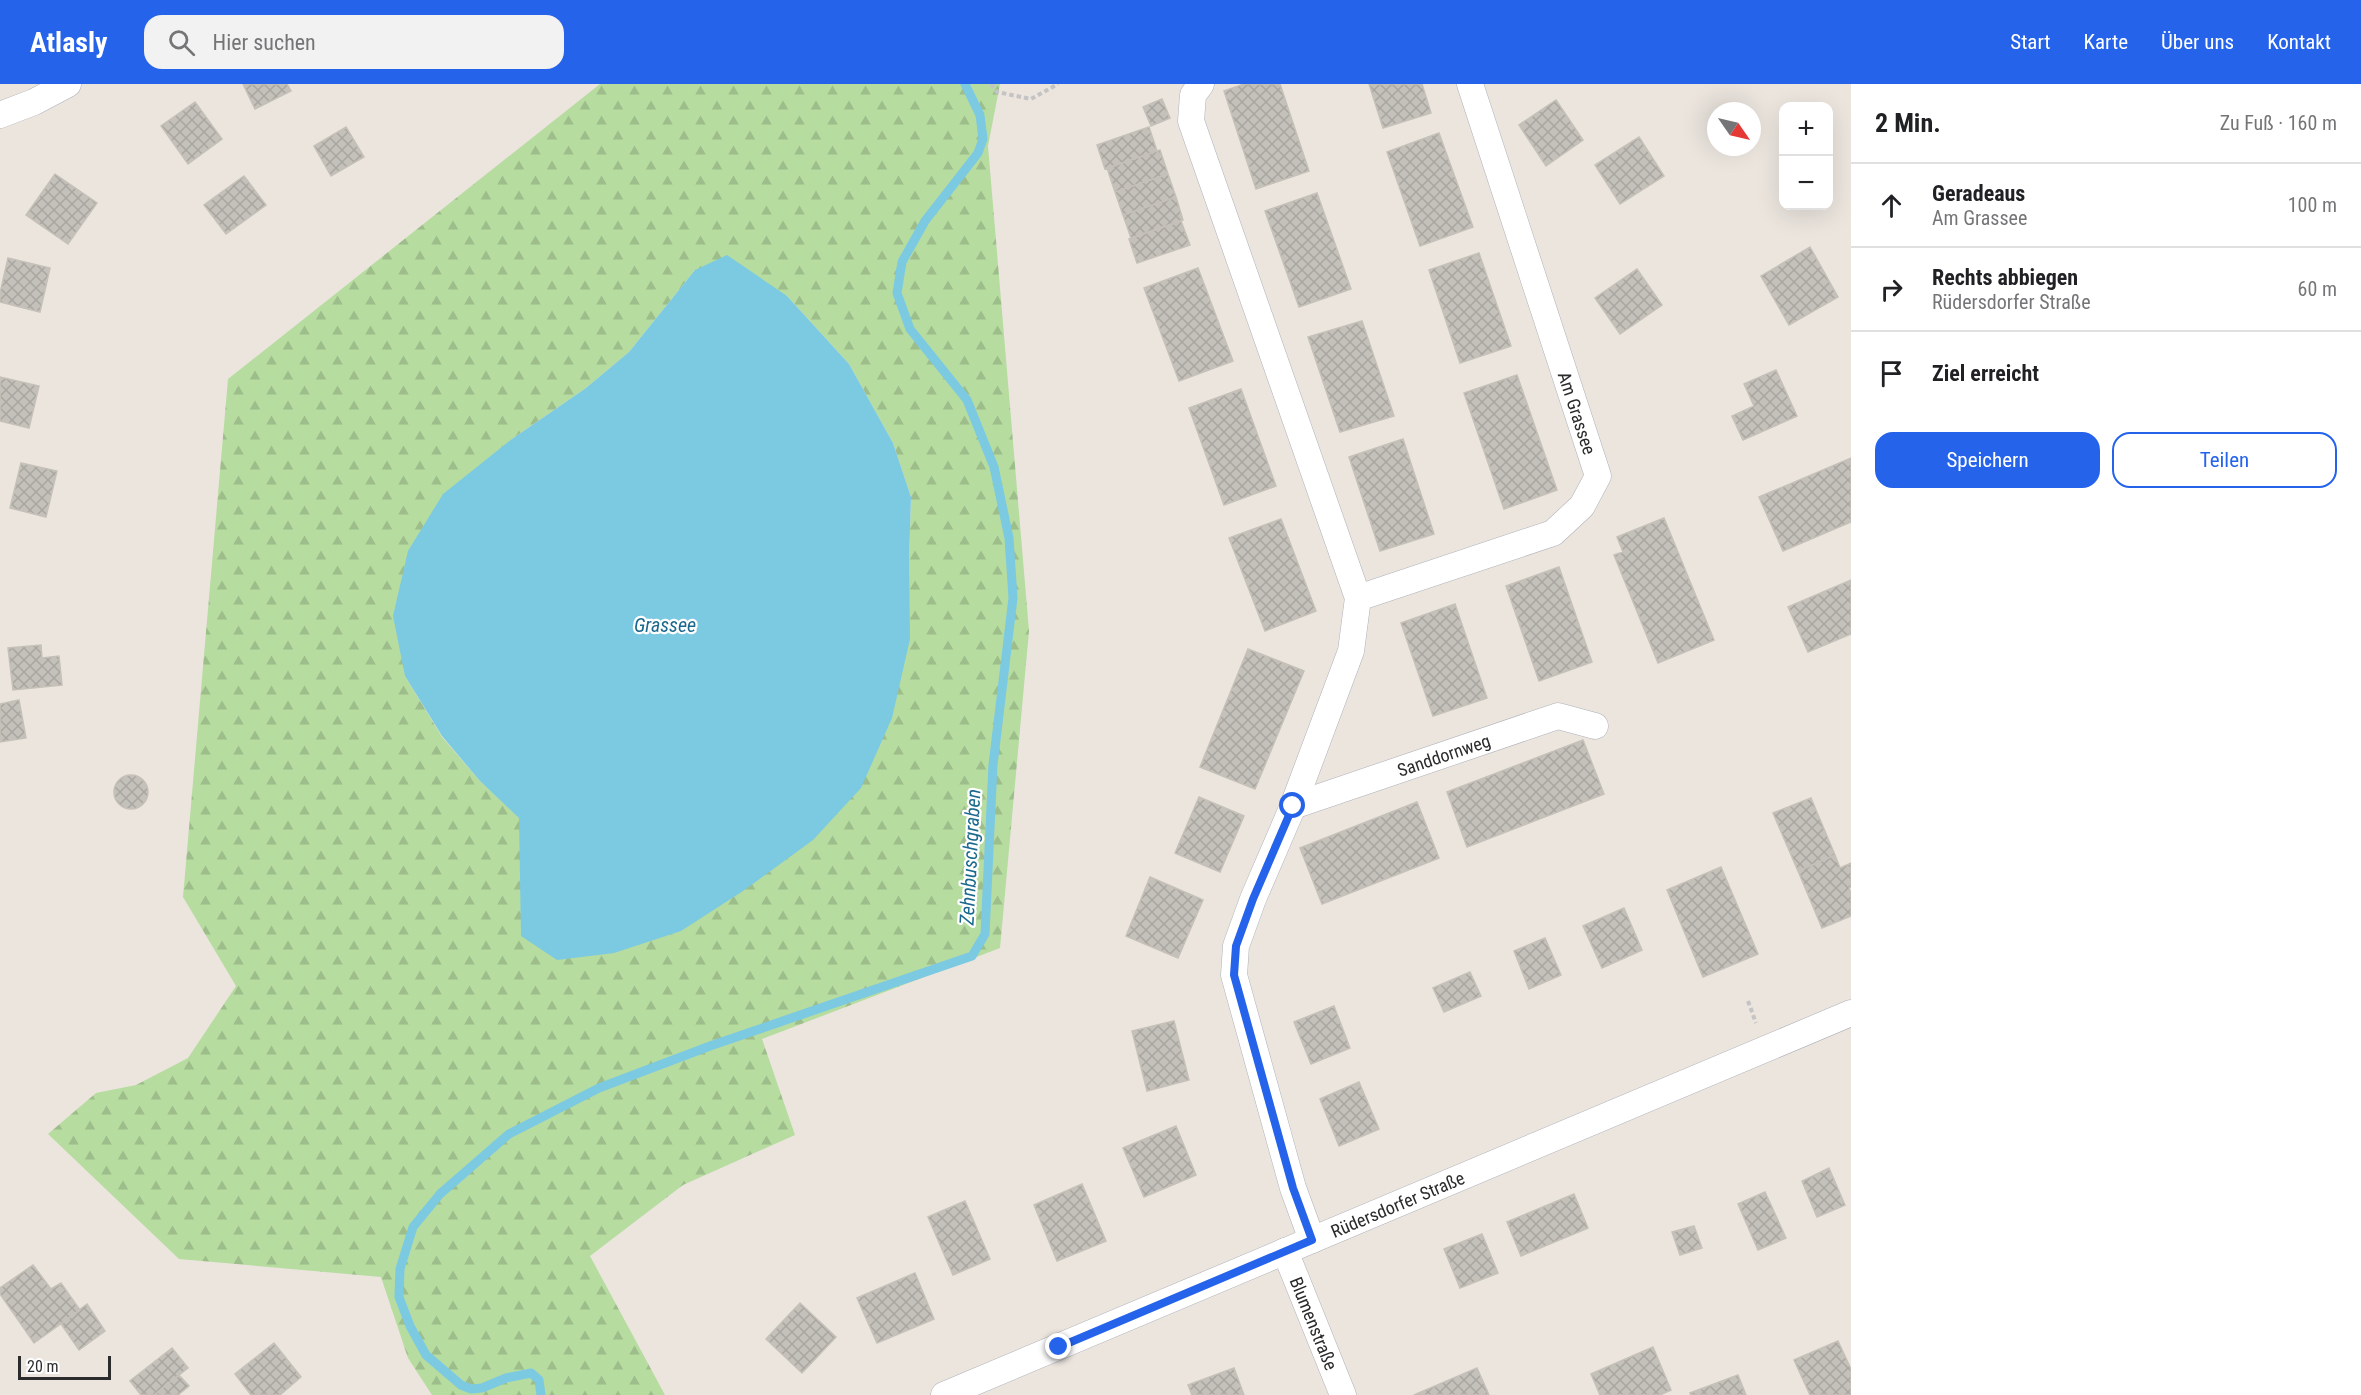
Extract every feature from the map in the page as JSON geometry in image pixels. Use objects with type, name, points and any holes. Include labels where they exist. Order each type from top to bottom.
[{"type":"street","points":[[0,115],[34,102],[68,84]]},
{"type":"street","points":[[1201,84],[1193,95],[1191,121],[1358,598],[1351,651],[1293,806],[1236,946],[1234,975],[1293,1188],[1312,1240]]},
{"type":"street","name":"Am Grassee","points":[[1358,598],[1553,532],[1582,507],[1598,476],[1470,84]]},
{"type":"street","name":"Sanddornweg","points":[[1293,806],[1558,716],[1595,726]]},
{"type":"street","name":"Rüdersdorfer Straße","points":[[944,1395],[1851,1013]]},
{"type":"street","name":"Blumenstraße","points":[[1286,1251],[1343,1395]]},
{"type":"path","points":[[991,84],[996,92],[1031,99],[1058,84]]},
{"type":"green space","points":[[600,84],[1000,84],[988,146],[1029,631],[1000,948],[762,1039],[795,1135],[683,1185],[590,1256],[665,1395],[432,1395],[408,1358],[381,1277],[179,1259],[48,1134],[96,1093],[136,1085],[188,1058],[236,986],[183,897],[228,379]],"holes":[[[695,270],[787,296],[849,364],[893,443],[911,497],[909,563],[521,864],[520,818],[480,781],[442,737],[405,676],[512,439],[586,388],[629,352]]]},
{"type":"water","name":"Grassee","points":[[727,255],[787,296],[849,364],[893,443],[911,497],[910,639],[892,718],[861,788],[813,840],[743,891],[681,931],[614,953],[557,960],[521,936],[519,818],[480,781],[442,736],[405,676],[393,616],[408,551],[443,494],[512,439],[586,388],[629,352],[695,270]]},
{"type":"building","points":[[243,84],[287,84],[291,91],[255,109]]},
{"type":"building","points":[[1244,84],[1280,84],[1309,171],[1256,189],[1224,91]]},
{"type":"building","points":[[1369,84],[1422,84],[1431,113],[1383,128]]},
{"type":"building","points":[[1162,99],[1170,118],[1151,126],[1143,107]]},
{"type":"building","points":[[1556,100],[1583,140],[1546,166],[1519,125]]},
{"type":"building","points":[[195,102],[222,139],[188,164],[161,126]]},
{"type":"building","points":[[346,127],[364,157],[331,176],[314,146]]},
{"type":"building","points":[[1149,127],[1157,151],[1105,169],[1097,145]]},
{"type":"building","points":[[1439,133],[1473,227],[1420,246],[1387,152]]},
{"type":"building","points":[[1639,137],[1664,176],[1620,204],[1595,165]]},
{"type":"building","points":[[1160,150],[1168,174],[1115,192],[1107,168]]},
{"type":"building","points":[[55,174],[97,203],[68,244],[26,215]]},
{"type":"building","points":[[1168,174],[1176,197],[1123,215],[1115,192]]},
{"type":"building","points":[[244,176],[266,205],[226,234],[204,205]]},
{"type":"building","points":[[1317,193],[1351,289],[1299,307],[1265,211]]},
{"type":"building","points":[[1176,197],[1183,220],[1131,238],[1123,215]]},
{"type":"building","points":[[1181,221],[1190,245],[1137,263],[1129,239]]},
{"type":"building","points":[[1810,247],[1838,297],[1789,325],[1761,276]]},
{"type":"building","points":[[1479,253],[1511,346],[1460,363],[1429,270]]},
{"type":"building","points":[[8,258],[50,268],[40,312],[0,302]]},
{"type":"building","points":[[1198,268],[1233,361],[1179,381],[1144,288]]},
{"type":"building","points":[[1637,269],[1662,305],[1620,334],[1595,298]]},
{"type":"building","points":[[1362,321],[1394,416],[1340,432],[1308,337]]},
{"type":"building","points":[[1776,370],[1797,416],[1743,440],[1732,416],[1754,406],[1744,384]]},
{"type":"building","points":[[1517,375],[1557,490],[1504,509],[1464,393]]},
{"type":"building","points":[[0,377],[39,386],[29,428],[0,421]]},
{"type":"building","points":[[1241,389],[1276,486],[1224,505],[1189,408]]},
{"type":"building","points":[[1403,439],[1434,534],[1380,551],[1349,457]]},
{"type":"building","points":[[1851,458],[1851,522],[1783,551],[1759,497]]},
{"type":"building","points":[[21,463],[57,471],[46,517],[10,508]]},
{"type":"building","points":[[1664,518],[1714,640],[1658,663],[1614,555],[1623,552],[1617,537]]},
{"type":"building","points":[[1281,519],[1316,611],[1265,631],[1229,538]]},
{"type":"building","points":[[1559,567],[1592,662],[1539,681],[1506,586]]},
{"type":"building","points":[[1851,580],[1851,634],[1808,652],[1788,607]]},
{"type":"building","points":[[1455,604],[1487,698],[1433,716],[1401,623]]},
{"type":"building","points":[[41,645],[42,658],[59,656],[62,685],[13,690],[8,648]]},
{"type":"building","points":[[1248,649],[1304,671],[1255,789],[1200,767]]},
{"type":"building","points":[[19,700],[26,738],[0,742],[0,704]]},
{"type":"building","points":[[1583,740],[1604,794],[1467,847],[1447,792]]},
{"type":"building","points":[[131,775],[143,780],[148,792],[143,804],[131,809],[119,804],[114,792],[119,780]]},
{"type":"building","points":[[1199,797],[1244,816],[1220,872],[1175,853]]},
{"type":"building","points":[[1811,798],[1835,855],[1798,871],[1773,813]]},
{"type":"building","points":[[1417,802],[1439,858],[1322,904],[1300,848]]},
{"type":"building","points":[[1835,855],[1840,868],[1851,863],[1851,887],[1849,888],[1851,916],[1822,928],[1798,871]]},
{"type":"building","points":[[1721,867],[1758,954],[1703,977],[1667,890]]},
{"type":"building","points":[[1150,877],[1203,900],[1178,958],[1126,936]]},
{"type":"building","points":[[1624,908],[1642,950],[1602,968],[1583,926]]},
{"type":"building","points":[[1545,938],[1561,975],[1529,989],[1514,951]]},
{"type":"building","points":[[1470,972],[1481,996],[1444,1012],[1433,988]]},
{"type":"building","points":[[1334,1006],[1350,1048],[1311,1064],[1294,1022]]},
{"type":"building","points":[[1174,1021],[1189,1080],[1147,1091],[1132,1031]]},
{"type":"building","points":[[1359,1082],[1379,1129],[1339,1146],[1320,1099]]},
{"type":"building","points":[[1176,1126],[1196,1175],[1144,1197],[1123,1148]]},
{"type":"building","points":[[1829,1168],[1845,1205],[1817,1217],[1802,1181]]},
{"type":"building","points":[[1082,1184],[1106,1241],[1057,1261],[1034,1205]]},
{"type":"building","points":[[1765,1192],[1786,1238],[1758,1250],[1738,1204]]},
{"type":"building","points":[[1574,1194],[1588,1228],[1521,1256],[1507,1222]]},
{"type":"building","points":[[965,1201],[990,1259],[953,1275],[928,1217]]},
{"type":"building","points":[[1694,1226],[1702,1248],[1680,1255],[1672,1232]]},
{"type":"building","points":[[1482,1234],[1498,1273],[1460,1288],[1444,1249]]},
{"type":"building","points":[[33,1265],[51,1289],[61,1283],[80,1310],[34,1343],[0,1294],[0,1288]]},
{"type":"building","points":[[915,1273],[934,1319],[877,1343],[857,1298]]},
{"type":"building","points":[[800,1303],[836,1337],[802,1373],[766,1339]]},
{"type":"building","points":[[87,1304],[105,1331],[79,1350],[61,1324]]},
{"type":"building","points":[[1838,1341],[1851,1369],[1851,1395],[1810,1395],[1794,1360]]},
{"type":"building","points":[[274,1343],[301,1377],[280,1395],[251,1395],[235,1374]]},
{"type":"building","points":[[1653,1347],[1671,1390],[1660,1395],[1600,1395],[1591,1374]]},
{"type":"building","points":[[172,1348],[188,1368],[154,1395],[141,1395],[130,1381]]},
{"type":"building","points":[[1234,1368],[1244,1395],[1192,1395],[1188,1385]]},
{"type":"building","points":[[1477,1368],[1489,1395],[1414,1395]]},
{"type":"building","points":[[179,1375],[189,1386],[178,1395],[154,1395]]},
{"type":"building","points":[[1738,1375],[1746,1395],[1691,1395],[1690,1393]]},
{"type":"waterway","name":"Zehnbuschgraben","points":[[541,1395],[539,1380],[531,1373],[506,1378],[482,1388],[471,1389],[461,1385],[426,1355],[410,1326],[399,1297],[400,1269],[413,1227],[440,1194],[509,1134],[599,1088],[710,1046],[972,956],[985,934],[993,765],[1013,598],[1009,538],[994,467],[967,400],[910,329],[897,293],[902,262],[925,221],[978,153],[983,139],[980,115],[965,84]]},
{"type":"route","points":[[1059,1347],[1312,1240],[1293,1188],[1234,975],[1236,946],[1253,899],[1293,806]]}]
